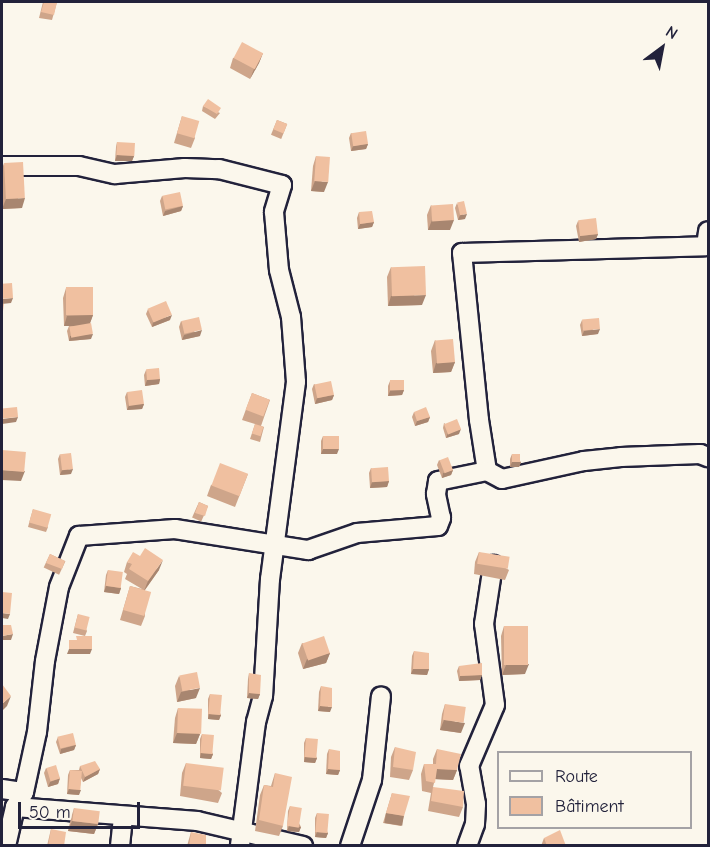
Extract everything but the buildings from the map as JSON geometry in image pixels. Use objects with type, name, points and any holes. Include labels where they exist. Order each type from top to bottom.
[{"type":"street","points":[[2,166],[79,166],[115,174],[185,168],[219,169],[282,185],[274,212],[279,270],[291,317],[296,382],[275,545],[263,696],[256,722],[241,839]]},
{"type":"street","points":[[487,471],[479,420],[462,254],[706,246],[708,231]]},
{"type":"street","points":[[6,846],[37,732],[45,661],[59,587],[79,536],[176,529],[308,550],[357,533],[438,526],[441,518],[436,494],[438,481],[487,471],[501,479],[584,460],[664,454],[700,454],[708,458]]},
{"type":"street","points":[[467,846],[475,824],[476,804],[469,766],[495,705],[484,624],[494,565]]},
{"type":"street","points":[[350,846],[372,780],[380,724],[381,696]]},
{"type":"street","points":[[2,789],[20,800],[123,817],[197,821],[241,839],[303,846]]},
{"type":"street","points":[[120,846],[123,817]]}]
